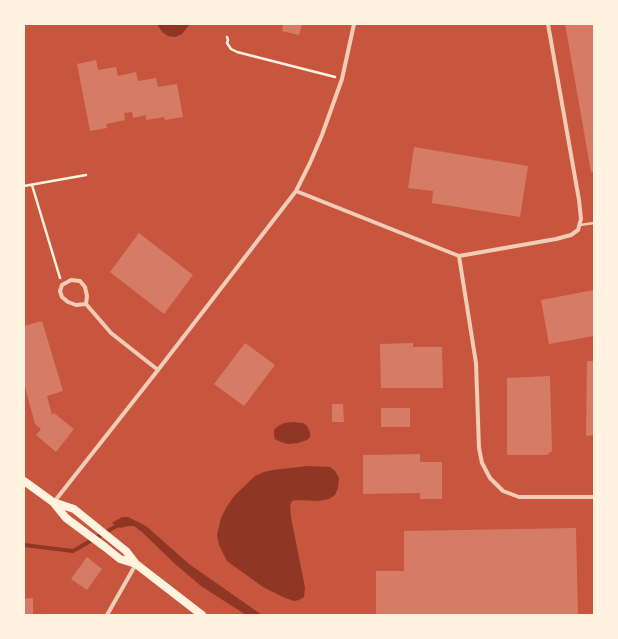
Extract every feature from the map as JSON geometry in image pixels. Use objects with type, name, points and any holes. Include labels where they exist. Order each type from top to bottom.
[{"type":"main road","points":[[24,481],[54,502],[74,509],[126,551],[136,564],[202,615]]},
{"type":"main road","points":[[54,502],[66,518],[120,559],[136,564]]},
{"type":"street","points":[[54,502],[296,191],[322,135],[342,79],[354,24]]},
{"type":"street","points":[[296,191],[459,256],[571,235],[578,230],[580,224],[581,219],[579,200],[548,24]]},
{"type":"street","points":[[459,256],[476,363],[478,448],[482,463],[490,478],[504,491],[519,497],[594,497]]},
{"type":"street","points":[[86,304],[76,305],[65,300],[60,291],[62,285],[71,280],[80,280],[85,287],[87,296],[86,304],[111,333],[158,370]]},
{"type":"street","points":[[108,615],[136,564]]},
{"type":"lane","points":[[580,224],[594,223]]},
{"type":"path","points":[[227,37],[227,43],[231,49],[237,52],[342,79]]},
{"type":"path","points":[[24,186],[86,174]]},
{"type":"path","points":[[32,185],[62,285]]},
{"type":"shaded area","points":[[157,24],[190,24],[182,34],[175,37],[168,36],[162,32]]},
{"type":"shaded area","points":[[284,423],[303,423],[307,426],[310,432],[310,437],[307,440],[288,444],[275,439],[274,430],[278,426]]},
{"type":"shaded area","points":[[308,466],[330,467],[335,471],[339,478],[338,488],[335,495],[329,499],[319,501],[296,500],[292,501],[290,505],[305,588],[304,597],[294,601],[263,587],[227,561],[219,545],[217,535],[221,518],[226,508],[234,496],[255,476],[273,470]]},
{"type":"shaded area","points":[[122,517],[128,517],[146,526],[189,564],[262,615],[246,615],[201,586],[134,526],[120,528],[112,523]]},
{"type":"building","points":[[283,24],[302,24],[299,35],[282,31]]},
{"type":"building","points":[[565,24],[594,24],[594,172],[591,172]]},
{"type":"building","points":[[96,60],[98,70],[116,67],[118,76],[136,72],[138,81],[156,78],[158,87],[177,84],[183,117],[165,120],[164,117],[146,120],[146,115],[133,118],[132,112],[124,113],[125,120],[106,124],[107,128],[90,131],[77,64]]},
{"type":"building","points":[[414,147],[528,166],[520,217],[432,203],[433,191],[408,188]]},
{"type":"building","points":[[139,233],[193,275],[164,314],[110,272]]},
{"type":"building","points":[[594,290],[594,336],[549,344],[541,300]]},
{"type":"building","points":[[42,321],[63,391],[47,396],[52,415],[54,413],[74,429],[56,452],[36,435],[41,429],[35,424],[24,383],[24,326]]},
{"type":"building","points":[[245,343],[275,365],[244,406],[214,384]]},
{"type":"building","points":[[413,343],[413,347],[442,347],[443,388],[381,388],[380,344]]},
{"type":"building","points":[[587,361],[594,361],[594,435],[586,436]]},
{"type":"building","points":[[550,376],[552,451],[547,455],[507,455],[507,378]]},
{"type":"building","points":[[332,404],[343,404],[344,422],[332,422]]},
{"type":"building","points":[[381,408],[410,408],[410,427],[381,427]]},
{"type":"building","points":[[420,454],[420,462],[442,462],[442,499],[420,499],[420,493],[363,494],[363,455]]},
{"type":"building","points":[[576,528],[578,615],[376,615],[376,571],[404,571],[404,531]]},
{"type":"building","points":[[87,557],[102,569],[87,590],[71,579]]},
{"type":"building","points":[[33,598],[33,614],[24,614],[24,599]]},
{"type":"waterway","points":[[24,545],[73,551],[120,524]]}]
